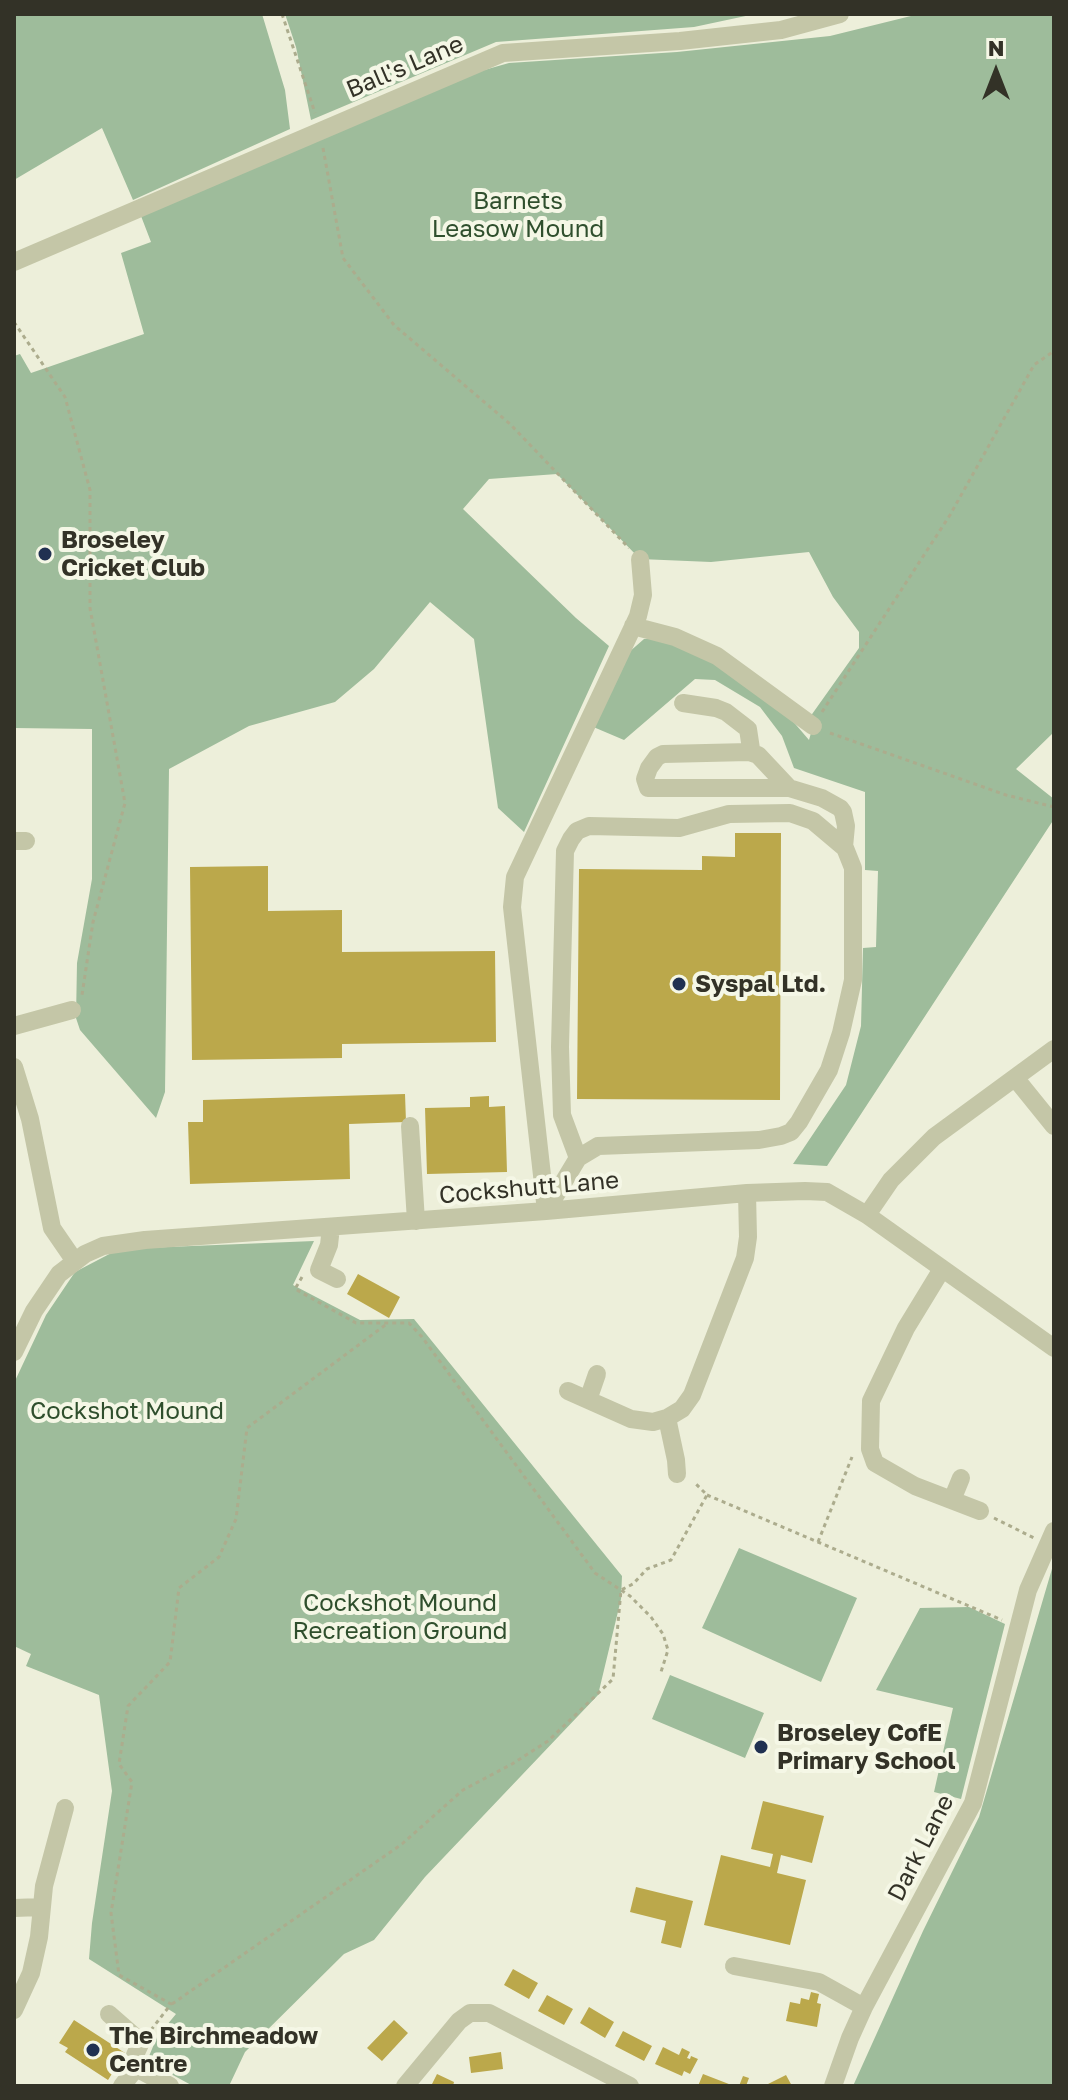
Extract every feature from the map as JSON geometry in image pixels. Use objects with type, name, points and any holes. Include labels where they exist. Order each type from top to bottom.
[{"type":"street","name":"Ball's Lane","points":[[14,262],[503,53],[680,41],[781,30],[840,14]]},
{"type":"street","points":[[546,1211],[512,907],[515,877],[633,626],[643,595],[640,559]]},
{"type":"street","points":[[633,626],[675,637],[717,656],[813,726]]},
{"type":"street","points":[[683,703],[716,708],[740,722],[748,729],[751,742],[749,752]]},
{"type":"street","points":[[546,1211],[578,1158],[586,1151],[610,1145],[759,1140],[791,1132],[829,1070],[853,980],[853,868],[844,847],[845,820],[840,808],[822,798],[789,788],[656,790],[648,788],[645,779],[649,768],[663,754],[749,752],[758,755],[789,788]]},
{"type":"street","points":[[578,1158],[562,1115],[560,1047],[565,851],[577,831],[589,826],[679,828],[729,814],[790,813],[813,821],[844,847]]},
{"type":"street","points":[[14,1026],[72,1010]]},
{"type":"street","points":[[867,1215],[891,1180],[934,1137],[1054,1049]]},
{"type":"street","points":[[14,1067],[22,1120],[52,1228],[74,1260]]},
{"type":"street","points":[[1016,1079],[1054,1126]]},
{"type":"street","points":[[410,1126],[416,1221]]},
{"type":"street","name":"Cockshutt Lane","points":[[14,1352],[44,1295],[59,1274],[74,1260],[103,1246],[145,1240],[747,1193],[827,1192],[867,1215],[1054,1348]]},
{"type":"street","points":[[568,1391],[631,1419],[653,1422],[682,1409],[692,1395],[745,1258],[747,1193]]},
{"type":"street","points":[[331,1227],[329,1245],[319,1270],[337,1279]]},
{"type":"street","points":[[942,1269],[906,1328],[871,1401],[870,1449],[875,1463],[915,1486],[980,1511]]},
{"type":"street","points":[[588,1400],[597,1374]]},
{"type":"street","points":[[667,1418],[677,1467]]},
{"type":"street","points":[[852,1457],[870,1449]]},
{"type":"street","points":[[952,1500],[961,1478]]},
{"type":"street","name":"Dark Lane","points":[[833,2086],[864,2007],[973,1803],[1028,1590],[1050,1537]]},
{"type":"street","points":[[14,2010],[31,1973],[39,1937],[44,1886],[65,1808]]},
{"type":"street","points":[[14,1908],[41,1907]]},
{"type":"street","points":[[734,1966],[819,1982],[864,2007]]},
{"type":"street","points":[[405,2086],[459,2021],[470,2013],[489,2013],[630,2086]]},
{"type":"street","points":[[109,2014],[141,2042],[135,2055],[136,2068],[122,2086]]},
{"type":"street","points":[[136,2068],[170,2086]]},
{"type":"path","points":[[282,14],[320,129],[343,258],[394,325],[510,424],[640,559]]},
{"type":"path","points":[[14,322],[65,397],[90,490],[90,608],[125,803],[93,922],[82,994],[72,1010]]},
{"type":"path","points":[[1054,351],[1034,365],[950,515],[813,726],[979,786],[1054,807]]},
{"type":"path","points":[[306,1267],[295,1289],[356,1323],[409,1323],[422,1337],[595,1573],[621,1590],[651,1617],[663,1634],[668,1650],[660,1675]]},
{"type":"path","points":[[171,2004],[119,1975],[111,1913],[132,1782],[119,1764],[128,1706],[170,1662],[179,1588],[219,1557],[236,1519],[247,1428],[388,1323]]},
{"type":"path","points":[[818,1542],[852,1457]]},
{"type":"path","points":[[677,1467],[707,1495],[1019,1627]]},
{"type":"path","points":[[621,1590],[633,1584],[647,1569],[671,1560],[707,1495]]},
{"type":"path","points":[[980,1511],[1050,1537]]},
{"type":"path","points":[[141,2042],[171,2004],[402,1844],[463,1790],[548,1741],[613,1679],[621,1590]]},
{"type":"green space","points":[[14,14],[262,14],[285,90],[290,129],[133,200],[102,128],[14,180]]},
{"type":"green space","points":[[285,14],[755,14],[694,27],[496,42],[311,120],[296,47]]},
{"type":"green space","name":"Barnets Leasow Mound","points":[[919,14],[1054,15],[1054,732],[1016,769],[1054,799],[1054,819],[827,1166],[793,1164],[846,1085],[861,1026],[863,948],[876,947],[878,871],[865,870],[865,792],[794,768],[782,736],[760,707],[715,680],[695,679],[624,740],[591,726],[628,653],[644,639],[660,639],[713,661],[791,719],[809,740],[813,726],[810,717],[859,648],[859,632],[833,597],[809,552],[711,562],[640,559],[557,474],[489,479],[463,509],[609,646],[524,832],[498,808],[474,639],[430,602],[374,669],[335,702],[249,726],[169,769],[165,1092],[156,1118],[80,1030],[76,1018],[77,963],[92,879],[92,729],[14,728],[14,356],[20,354],[31,373],[144,334],[121,253],[151,242],[141,216],[470,74],[509,63],[677,52],[830,36]]},
{"type":"green space","name":"Cockshot Mound Recreation Ground","points":[[314,1241],[293,1285],[360,1320],[414,1319],[622,1576],[621,1599],[598,1695],[425,1877],[374,1940],[344,1954],[245,2052],[229,2086],[193,2086],[147,2061],[157,2037],[176,2014],[89,1959],[112,1791],[99,1695],[26,1666],[31,1654],[14,1646],[14,1383],[46,1315],[75,1272],[119,1249]]},
{"type":"green space","points":[[739,1548],[857,1598],[821,1682],[702,1628]]},
{"type":"green space","points":[[1054,1562],[1054,2086],[853,2086],[979,1817]]},
{"type":"green space","points":[[969,1607],[1005,1624],[961,1799],[934,1792],[953,1708],[876,1690],[920,1608]]},
{"type":"green space","points":[[670,1675],[764,1713],[745,1758],[652,1719]]},
{"type":"building","name":"Syspal Ltd.","points":[[735,833],[781,833],[780,1100],[577,1099],[579,869],[702,870],[702,856],[735,857]]},
{"type":"building","points":[[268,866],[268,911],[342,910],[342,952],[495,951],[496,1042],[342,1044],[342,1058],[192,1060],[190,867]]},
{"type":"building","points":[[405,1094],[406,1122],[349,1124],[350,1179],[190,1184],[188,1122],[203,1122],[203,1100]]},
{"type":"building","points":[[489,1096],[489,1107],[505,1106],[507,1172],[427,1174],[425,1108],[470,1107],[470,1097]]},
{"type":"building","points":[[358,1274],[400,1297],[389,1318],[347,1294]]},
{"type":"building","points":[[763,1801],[824,1816],[812,1863],[781,1855],[777,1873],[806,1880],[790,1945],[704,1925],[721,1855],[770,1867],[773,1854],[751,1849]]},
{"type":"building","points":[[636,1887],[693,1901],[681,1948],[661,1943],[666,1921],[630,1912]]},
{"type":"building","points":[[513,1969],[538,1983],[529,1999],[504,1985]]},
{"type":"building","points":[[811,1992],[819,1994],[817,2003],[821,2004],[817,2027],[786,2021],[790,2002],[800,2004],[801,1998],[809,2000]]},
{"type":"building","points":[[547,1995],[573,2009],[564,2025],[538,2011]]},
{"type":"building","points":[[589,2007],[614,2022],[605,2038],[580,2023]]},
{"type":"building","name":"The Birchmeadow Centre","points":[[74,2020],[125,2053],[108,2080],[65,2052],[68,2048],[59,2043]]},
{"type":"building","points":[[394,2020],[408,2033],[382,2061],[367,2048]]},
{"type":"building","points":[[623,2031],[652,2046],[644,2061],[615,2046]]},
{"type":"building","points":[[663,2047],[679,2055],[682,2048],[690,2052],[687,2058],[698,2059],[690,2074],[684,2071],[682,2076],[655,2064]]},
{"type":"building","points":[[501,2052],[503,2069],[471,2073],[469,2057]]},
{"type":"building","points":[[437,2074],[454,2082],[453,2086],[431,2086]]},
{"type":"building","points":[[703,2074],[734,2086],[698,2086]]},
{"type":"building","points":[[786,2075],[792,2086],[764,2086]]},
{"type":"building","points":[[743,2076],[749,2078],[746,2086],[739,2086]]},
{"type":"place","name":"Broseley Cricket Club","points":[[45,554]]},
{"type":"place","name":"Syspal Ltd.","points":[[679,984]]},
{"type":"place","name":"Broseley CofE Primary School","points":[[761,1747]]},
{"type":"place","name":"The Birchmeadow Centre","points":[[93,2050]]},
{"type":"park label","name":"Cockshot Mound","points":[[127,1411]]}]
